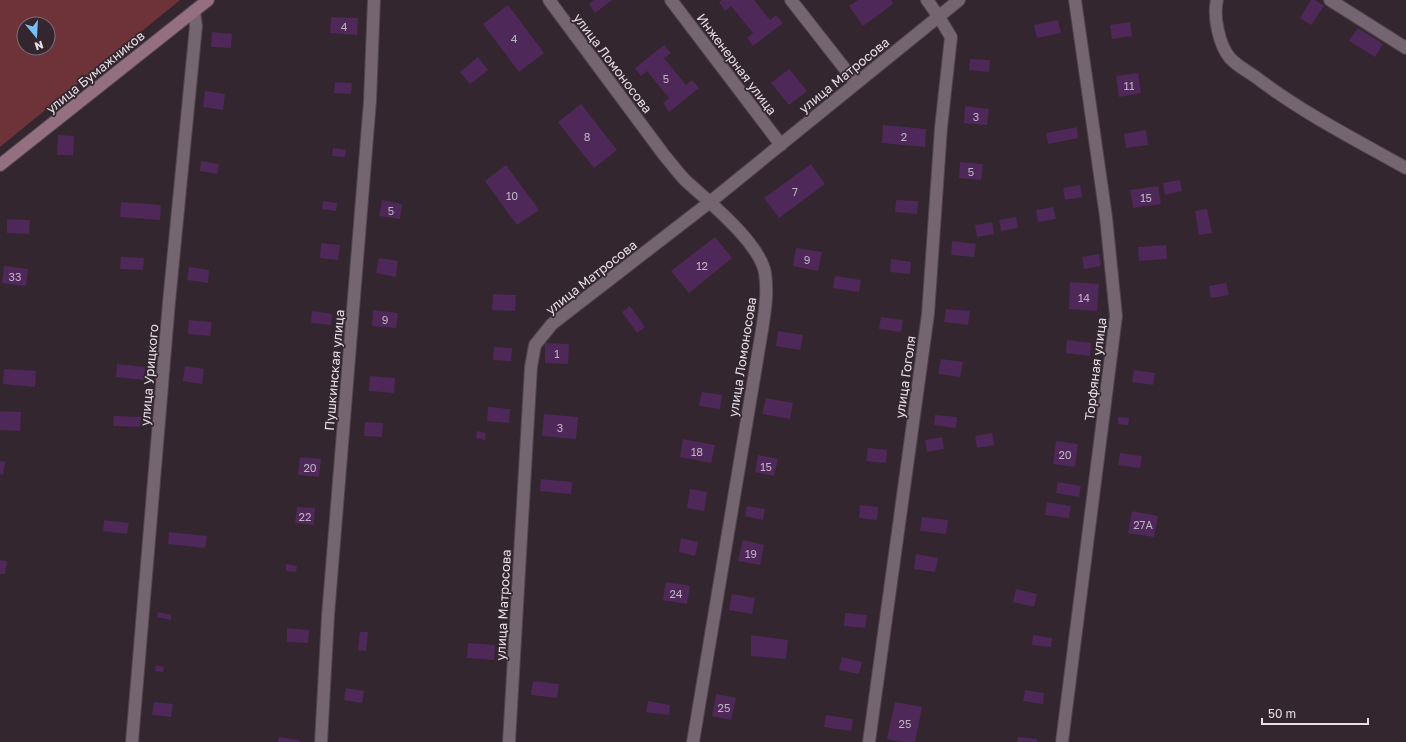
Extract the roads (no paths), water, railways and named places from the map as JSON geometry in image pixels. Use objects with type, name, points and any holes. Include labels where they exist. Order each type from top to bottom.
[{"type":"street","name":"улица Бумажников","points":[[0,166],[208,0]]},
{"type":"street","name":"Пушкинская улица","points":[[321,742],[329,600],[370,101],[374,0]]},
{"type":"street","name":"улица Ломоносова","points":[[549,0],[664,155],[684,180],[710,202],[752,246],[765,271],[767,297],[692,742]]},
{"type":"street","name":"Инженерная улица","points":[[671,0],[780,145]]},
{"type":"street","points":[[791,0],[856,83]]},
{"type":"street","name":"улица Гоголя","points":[[869,742],[928,314],[941,128],[951,37],[927,0]]},
{"type":"street","name":"улица Матросова","points":[[509,742],[531,367],[535,345],[552,324],[710,202],[959,0]]},
{"type":"street","name":"Торфяная улица","points":[[1062,742],[1116,316],[1106,217],[1075,0]]},
{"type":"street","points":[[1217,0],[1215,7],[1218,34],[1230,58],[1268,86],[1321,121],[1406,168]]},
{"type":"street","points":[[1330,0],[1406,48]]},
{"type":"street","name":"улица Урицкого","points":[[132,742],[169,302],[196,26],[194,11]]}]
